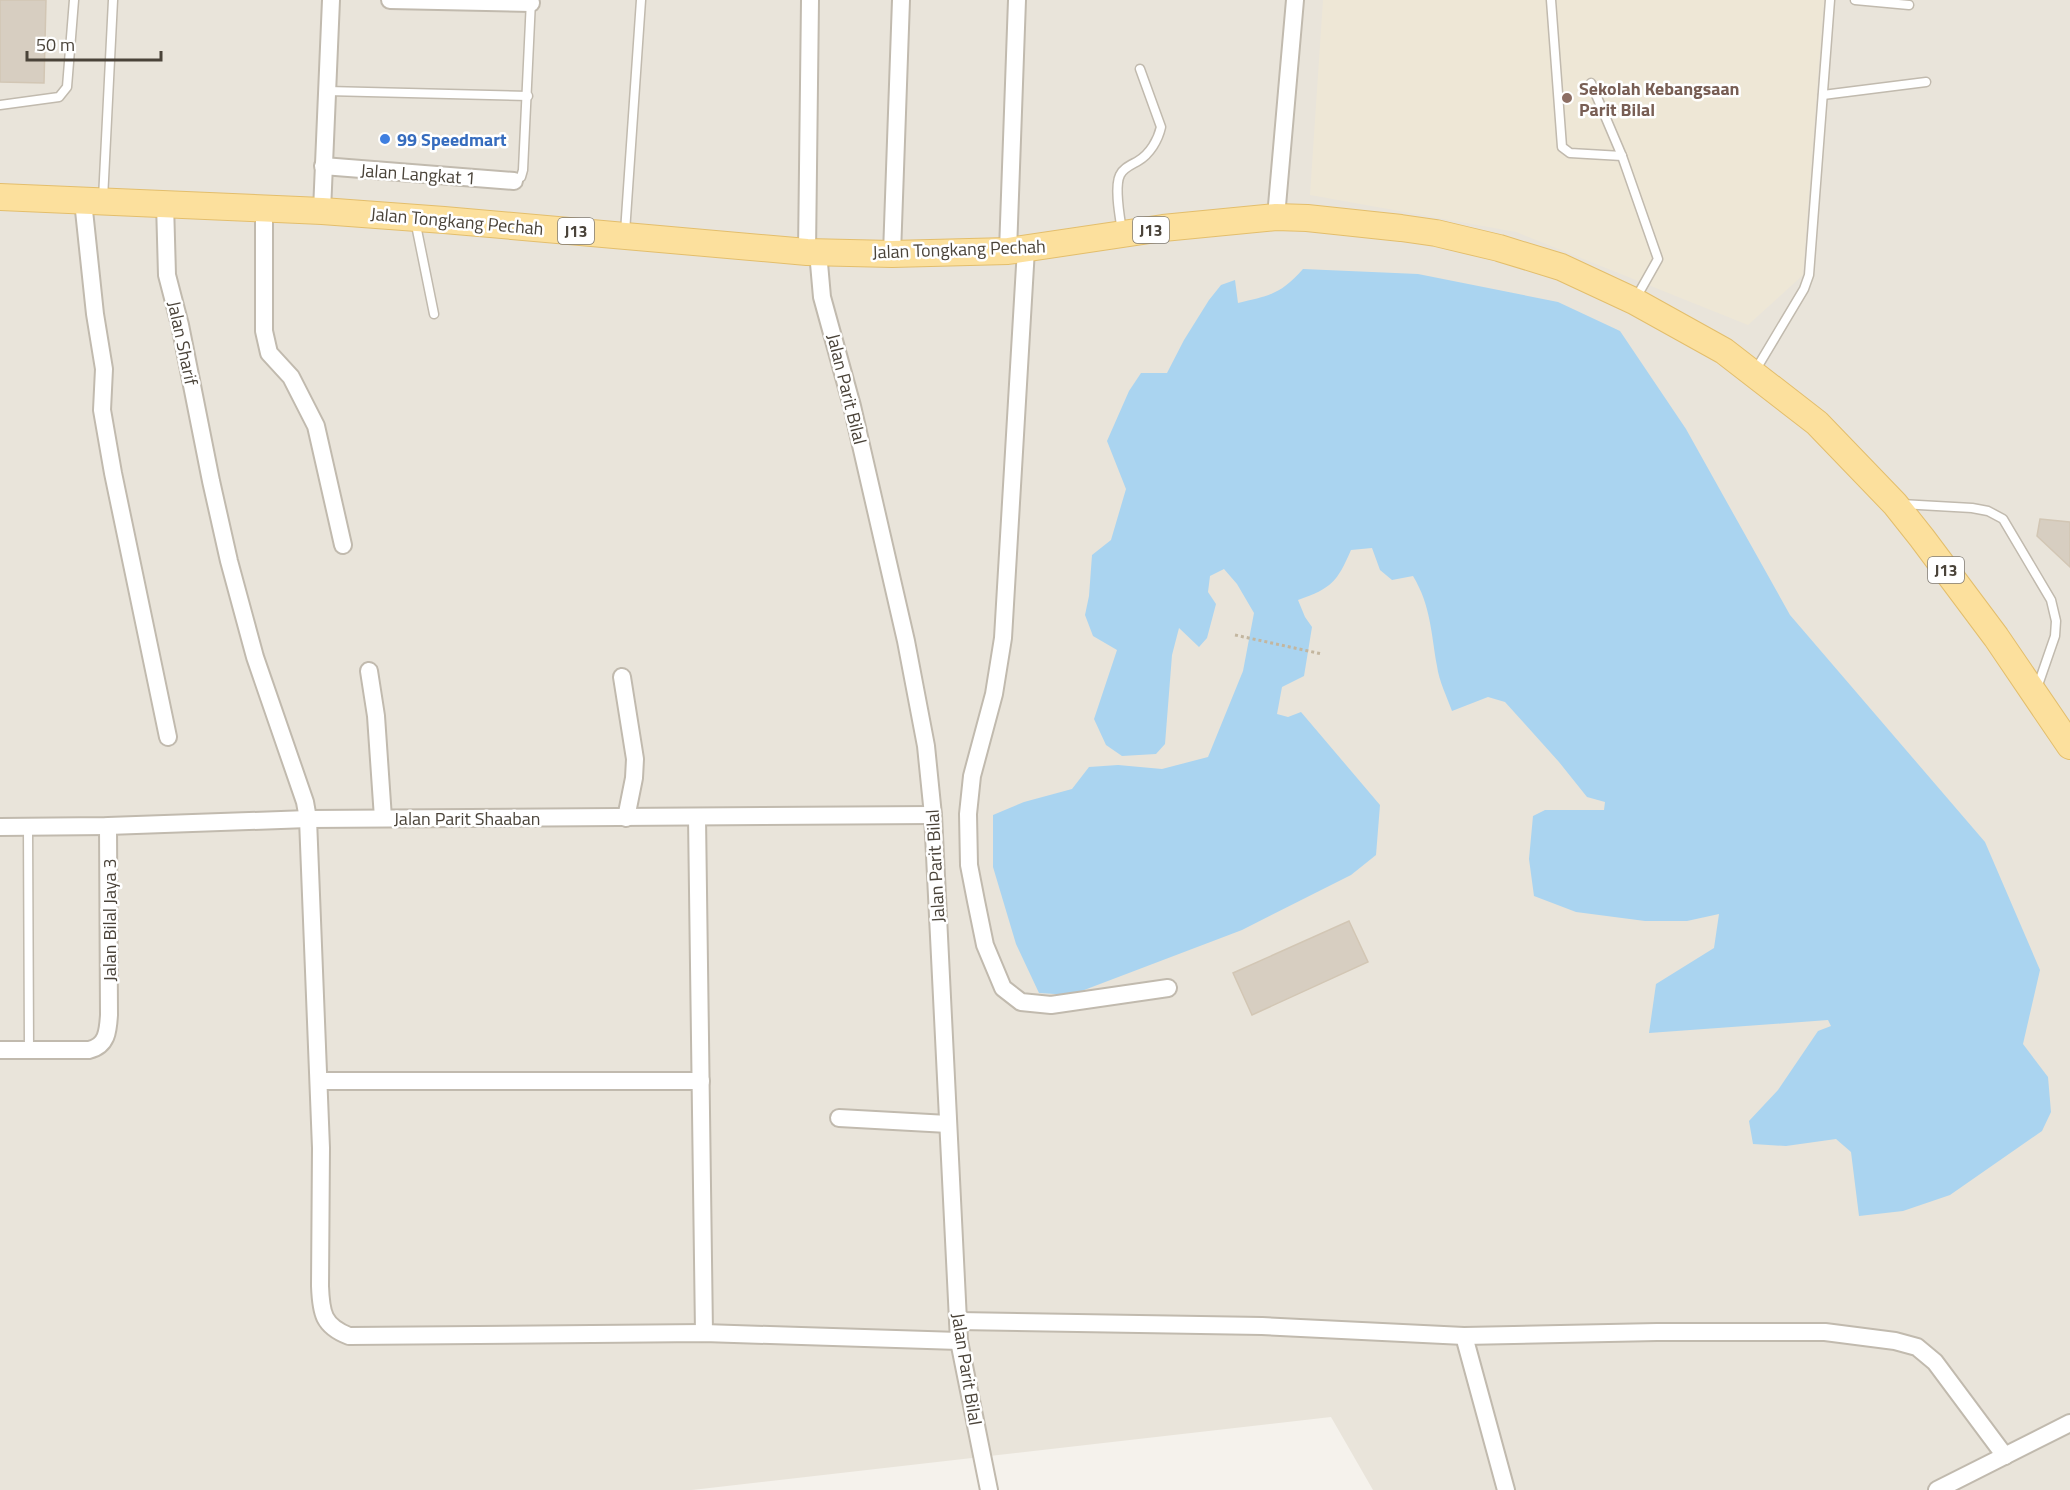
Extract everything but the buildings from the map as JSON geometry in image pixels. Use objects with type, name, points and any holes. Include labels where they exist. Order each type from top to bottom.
[{"type":"main road","name":"Jalan Tongkang Pechah","points":[[0,197],[264,209],[323,185],[414,218],[812,252],[892,254],[1017,250],[1163,228],[1276,217],[1367,223],[1436,233],[1499,248],[1561,267],[1634,301],[1724,351],[1817,423],[1895,504],[1996,637],[2070,746]]},
{"type":"street","points":[[323,185],[331,0]]},
{"type":"street","points":[[390,0],[531,2]]},
{"type":"street","name":"Jalan Parit Bilal","points":[[810,0],[812,252],[852,406],[906,641],[926,746],[933,815],[959,1341],[989,1490]]},
{"type":"street","points":[[892,254],[901,0]]},
{"type":"street","points":[[1017,0],[1017,250],[1003,638],[994,694],[972,776],[968,814],[969,865],[985,945],[1003,988],[1021,1002],[1051,1005],[1168,988]]},
{"type":"street","points":[[1276,217],[1295,0]]},
{"type":"street","name":"Jalan Langkat 1","points":[[323,185],[514,181]]},
{"type":"street","points":[[93,201],[104,369],[102,410],[168,737]]},
{"type":"street","name":"Jalan Sharif","points":[[165,203],[167,274],[180,325],[229,561],[255,657],[306,810],[319,1081],[321,1306],[327,1323],[336,1331],[350,1336],[704,1333],[959,1341]]},
{"type":"street","points":[[264,209],[264,331],[269,353],[291,377],[316,426],[343,545]]},
{"type":"street","points":[[369,671],[376,716],[383,809]]},
{"type":"street","points":[[622,677],[635,759],[628,809]]},
{"type":"street","name":"Jalan Parit Shaaban","points":[[0,827],[108,826],[306,810],[383,809],[628,809],[697,818],[933,815]]},
{"type":"street","points":[[697,818],[704,1333]]},
{"type":"street","name":"Jalan Bilal Jaya 3","points":[[29,1050],[98,1048],[108,1031],[108,826]]},
{"type":"street","points":[[0,1050],[29,1050]]},
{"type":"street","points":[[319,1081],[701,1082]]},
{"type":"street","points":[[839,1118],[948,1124]]},
{"type":"street","points":[[958,1321],[1262,1326],[1464,1336],[1657,1332],[1825,1332],[1895,1341],[1917,1347],[1935,1362],[2006,1456]]},
{"type":"street","points":[[1464,1336],[1506,1490]]},
{"type":"street","points":[[1937,1490],[2070,1423]]},
{"type":"lane","points":[[0,105],[59,97],[63,93],[66,87],[74,0]]},
{"type":"lane","points":[[93,201],[114,0]]},
{"type":"lane","points":[[625,236],[641,0]]},
{"type":"lane","points":[[1551,0],[1562,147],[1570,153],[1622,156]]},
{"type":"lane","points":[[1754,374],[1804,289],[1809,274],[1830,0]]},
{"type":"lane","points":[[1856,0],[1909,5]]},
{"type":"lane","points":[[514,181],[521,177],[523,170],[531,2]]},
{"type":"lane","points":[[1122,235],[1118,183],[1120,174],[1147,154],[1159,135],[1161,127],[1140,69]]},
{"type":"lane","points":[[1823,95],[1926,82]]},
{"type":"lane","points":[[1591,83],[1622,156],[1658,259],[1634,301]]},
{"type":"lane","points":[[326,91],[528,96]]},
{"type":"lane","points":[[414,218],[434,314]]},
{"type":"lane","points":[[1895,504],[1972,508],[1988,511],[2003,519],[2051,600],[2056,621],[2055,636],[2035,694]]},
{"type":"lane","points":[[28,827],[29,1050]]},
{"type":"path","points":[[1235,635],[1322,654]]},
{"type":"shaded area","points":[[0,0],[2070,0],[2070,1490],[1373,1490],[1331,1417],[692,1490],[0,1490]]},
{"type":"shaded area","name":"Sekolah Kebangsaan Parit Bilal","points":[[1323,0],[1824,0],[1803,275],[1748,325],[1516,232],[1310,195]]},
{"type":"water","points":[[1303,269],[1418,274],[1558,302],[1620,331],[1686,429],[1790,615],[1985,842],[2040,970],[2023,1044],[2048,1077],[2051,1112],[2042,1131],[1950,1195],[1903,1211],[1859,1216],[1851,1152],[1836,1139],[1786,1146],[1753,1144],[1749,1121],[1778,1090],[1818,1031],[1831,1026],[1828,1020],[1649,1033],[1656,984],[1714,948],[1719,914],[1687,921],[1645,921],[1576,912],[1534,896],[1529,859],[1533,816],[1545,810],[1604,810],[1605,802],[1587,797],[1505,702],[1488,697],[1452,711],[1439,677],[1430,620],[1419,587],[1413,576],[1392,580],[1380,570],[1372,548],[1351,550],[1342,570],[1332,582],[1319,592],[1298,600],[1312,627],[1304,676],[1282,687],[1277,714],[1288,717],[1301,712],[1380,805],[1376,855],[1351,875],[1242,930],[1071,995],[1039,993],[1016,944],[993,867],[993,815],[1024,802],[1072,789],[1089,767],[1118,765],[1162,769],[1208,757],[1243,671],[1254,613],[1237,584],[1224,569],[1210,576],[1208,592],[1216,604],[1207,638],[1199,647],[1179,628],[1172,655],[1165,744],[1156,754],[1122,756],[1106,745],[1094,719],[1117,650],[1093,636],[1085,615],[1092,555],[1111,540],[1126,489],[1107,441],[1129,391],[1141,373],[1167,373],[1184,340],[1221,285],[1235,280],[1238,303],[1274,293],[1288,284]]},
{"type":"place","name":"Sekolah Kebangsaan Parit Bilal","points":[[1567,98]]},
{"type":"place","name":"99 Speedmart","points":[[385,139]]}]
